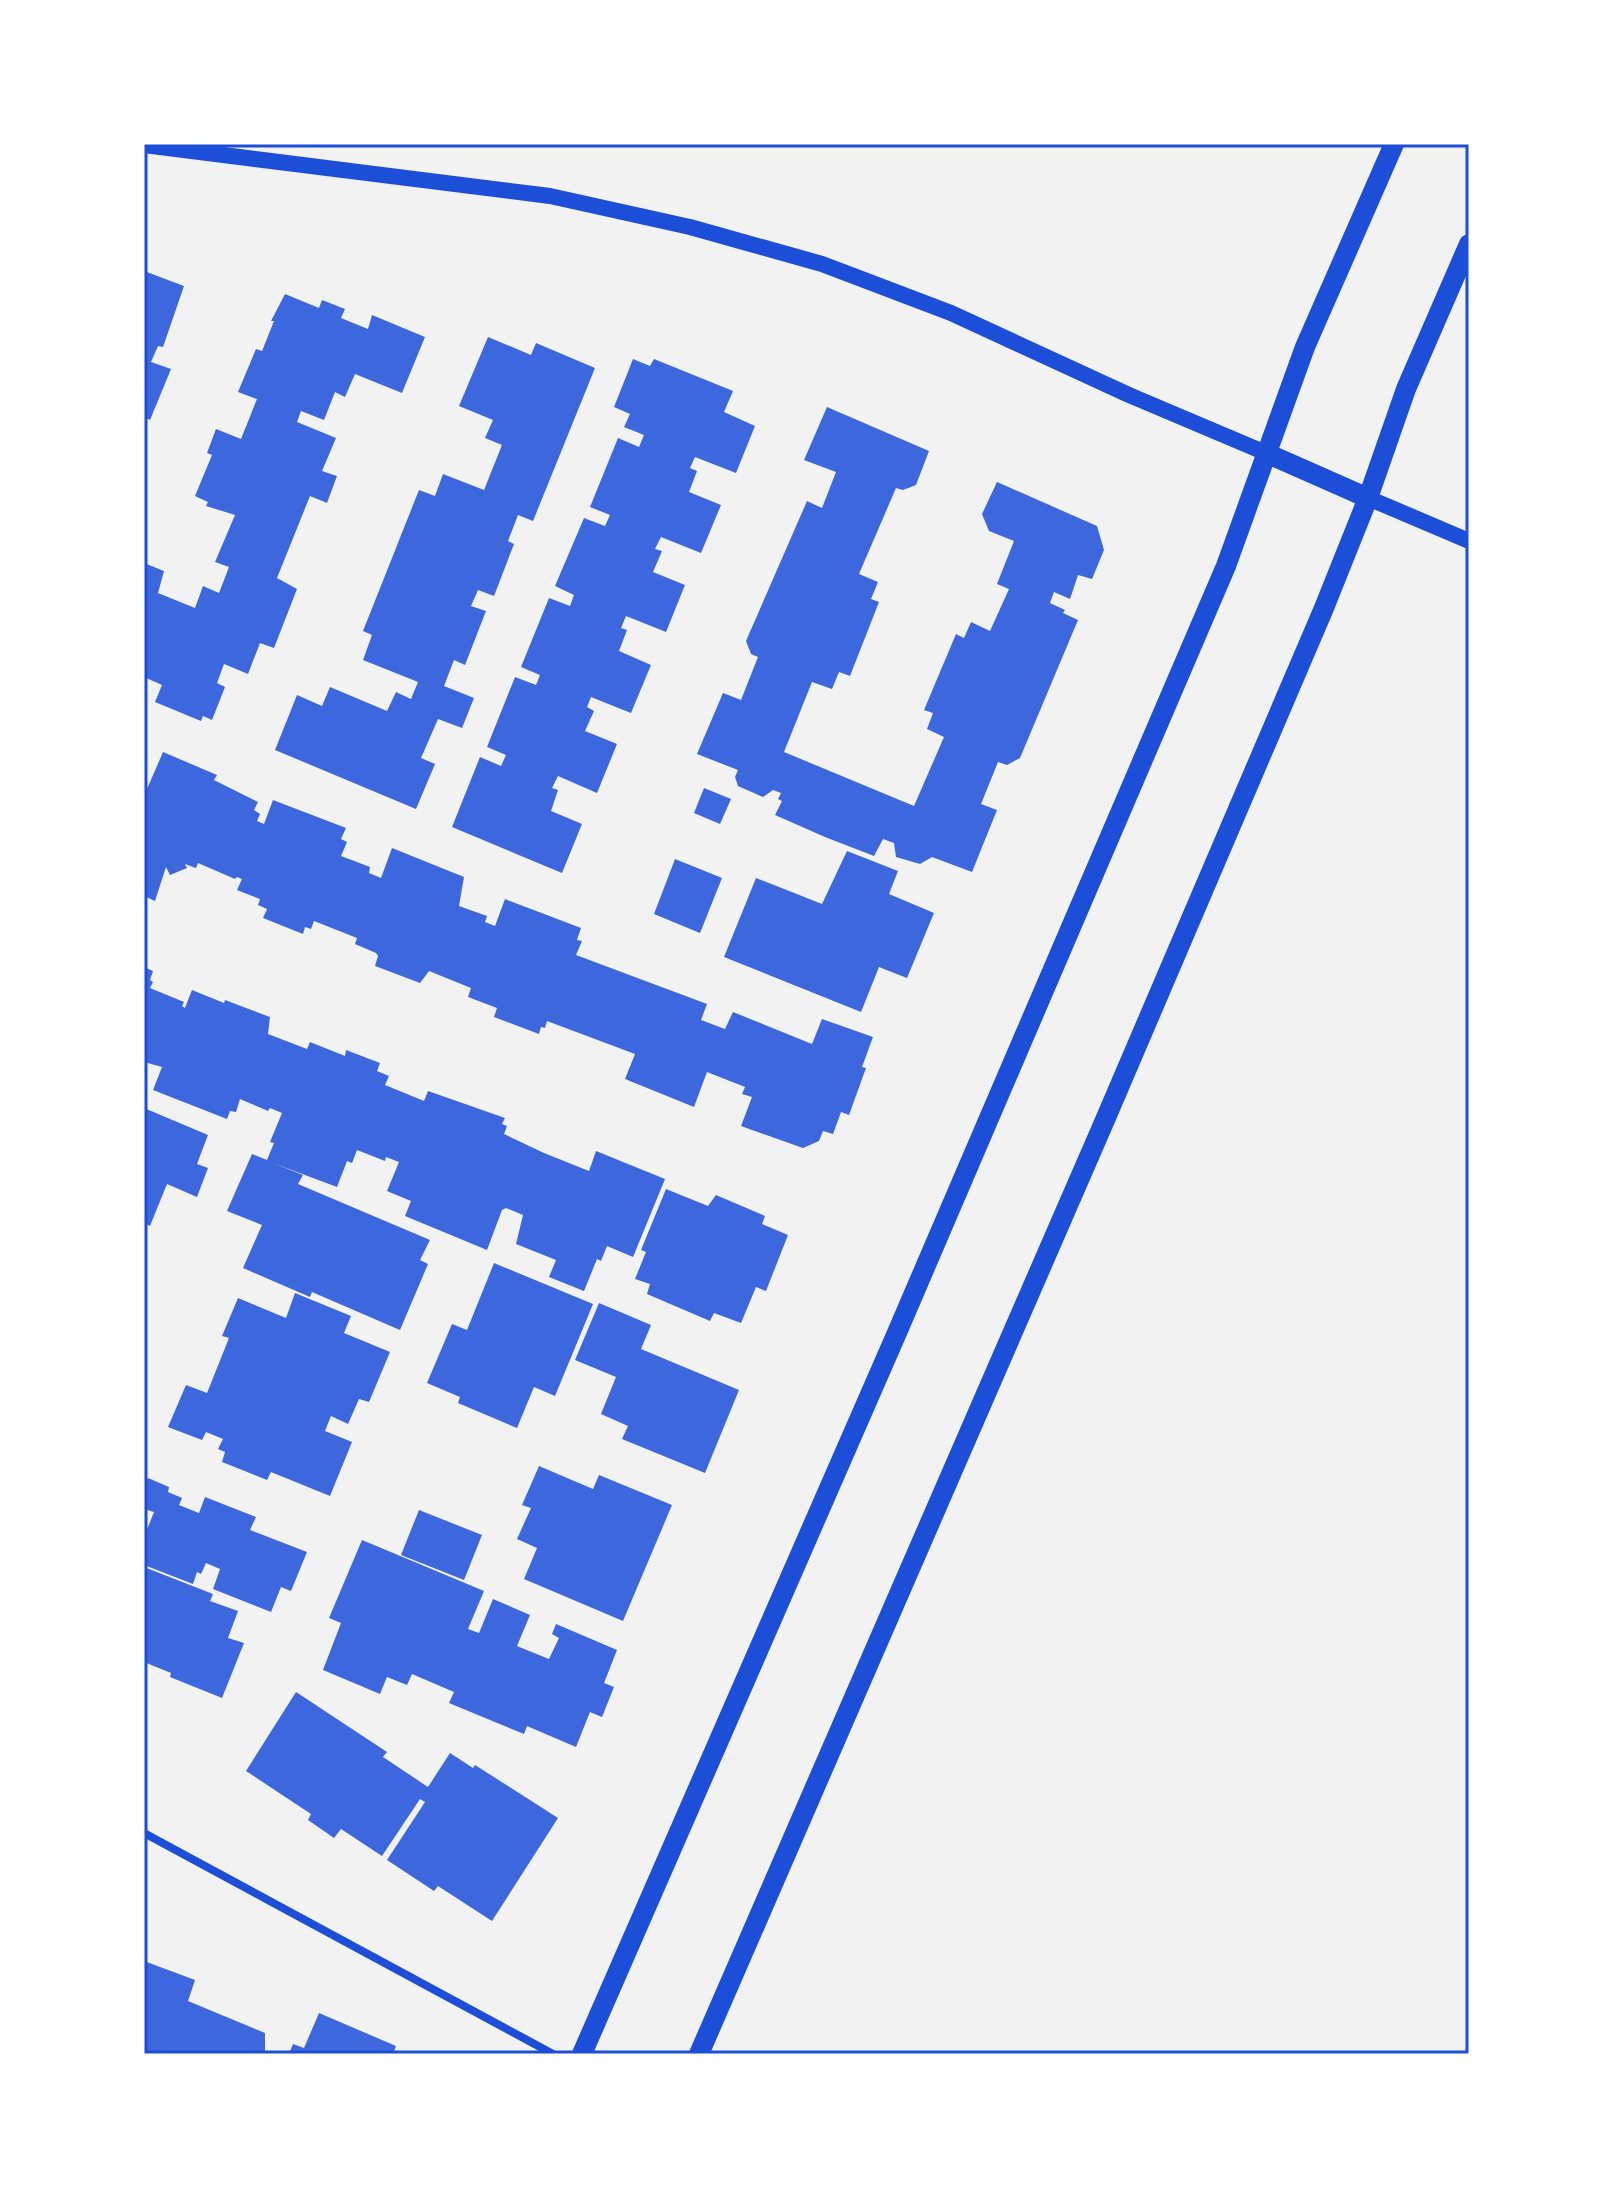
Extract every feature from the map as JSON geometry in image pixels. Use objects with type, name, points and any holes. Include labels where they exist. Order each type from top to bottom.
[{"type":"main road","points":[[582,2054],[896,1335],[1226,566],[1305,347],[1394,144]]},
{"type":"main road","points":[[144,145],[550,196],[690,227],[822,264],[951,313],[1129,395],[1469,541]]},
{"type":"main road","points":[[699,2054],[1111,1107],[1324,608],[1368,498],[1406,389],[1469,244]]},
{"type":"street","points":[[144,1833],[553,2054]]},
{"type":"building","points":[[144,271],[184,286],[163,347],[158,346],[151,362],[171,369],[150,420],[144,417]]},
{"type":"building","points":[[285,294],[319,308],[322,300],[345,309],[341,318],[368,329],[372,315],[425,337],[402,393],[355,374],[345,397],[335,392],[324,420],[301,411],[297,422],[336,438],[322,471],[337,476],[327,503],[310,496],[277,578],[297,589],[274,648],[260,643],[248,674],[224,664],[217,683],[225,687],[212,720],[203,716],[201,721],[155,702],[162,685],[144,677],[144,563],[164,571],[158,593],[195,608],[203,586],[219,593],[229,567],[215,562],[235,515],[206,506],[208,502],[195,496],[212,455],[207,453],[216,429],[241,439],[257,399],[238,392],[256,349],[262,351],[274,321],[271,321]]},
{"type":"building","points":[[488,337],[531,355],[536,343],[595,368],[533,521],[518,515],[508,541],[514,544],[494,596],[478,590],[471,606],[486,611],[465,665],[454,660],[444,686],[474,698],[462,728],[438,719],[421,758],[435,764],[416,809],[275,750],[297,695],[322,706],[330,687],[387,711],[396,692],[411,699],[418,682],[363,660],[372,635],[363,631],[419,490],[435,496],[443,474],[484,490],[502,445],[485,438],[493,420],[459,406]]},
{"type":"building","points":[[633,359],[650,366],[654,359],[733,391],[724,412],[755,426],[736,473],[695,457],[690,468],[697,471],[689,492],[721,505],[701,553],[661,537],[655,549],[662,551],[653,572],[685,585],[666,632],[626,616],[621,628],[627,630],[619,651],[651,665],[631,713],[591,697],[587,707],[594,711],[585,731],[617,744],[597,793],[558,776],[552,788],[558,790],[551,811],[582,824],[562,873],[452,827],[480,757],[501,766],[506,755],[487,747],[515,677],[536,685],[540,675],[521,667],[549,598],[570,606],[574,595],[555,586],[584,518],[605,526],[610,515],[590,507],[618,438],[639,447],[644,435],[624,427],[630,414],[614,407]]},
{"type":"building","points":[[827,407],[929,451],[916,485],[903,490],[896,488],[859,574],[878,582],[871,599],[879,602],[850,676],[839,672],[832,689],[812,682],[784,752],[914,806],[944,737],[927,729],[933,713],[924,710],[956,634],[964,638],[971,622],[990,631],[1009,589],[997,584],[1014,541],[989,531],[982,514],[997,482],[1097,526],[1104,550],[1092,579],[1078,575],[1070,599],[1054,592],[1050,603],[1078,620],[1020,758],[1007,765],[998,762],[981,804],[997,810],[972,872],[932,857],[920,864],[896,857],[894,843],[883,839],[874,856],[825,837],[775,815],[782,801],[778,799],[781,793],[773,790],[763,797],[738,786],[735,777],[738,770],[697,754],[723,693],[741,700],[758,657],[751,654],[746,641],[807,501],[822,508],[836,472],[804,460]]},
{"type":"building","points":[[163,752],[217,775],[214,780],[258,802],[254,810],[260,814],[257,821],[264,824],[273,800],[346,828],[341,839],[347,842],[341,856],[370,867],[369,873],[381,878],[392,848],[464,877],[459,906],[487,916],[485,922],[495,926],[505,899],[581,928],[577,940],[582,941],[576,955],[707,1004],[701,1020],[725,1029],[733,1012],[812,1044],[822,1019],[873,1037],[862,1067],[866,1068],[849,1115],[841,1112],[833,1134],[823,1131],[819,1141],[803,1148],[741,1126],[752,1097],[742,1094],[745,1087],[707,1072],[694,1107],[625,1079],[635,1054],[547,1021],[539,1034],[494,1017],[497,1008],[468,997],[471,988],[429,971],[420,983],[375,966],[378,956],[355,944],[357,938],[314,921],[311,929],[305,927],[303,934],[263,918],[267,909],[258,905],[260,899],[237,890],[242,879],[198,863],[196,868],[185,864],[187,868],[170,875],[166,867],[155,901],[144,896],[144,796]]},
{"type":"building","points":[[704,788],[731,799],[720,824],[694,813]]},
{"type":"building","points":[[847,851],[898,871],[889,894],[934,913],[907,978],[879,967],[861,1012],[724,957],[756,878],[822,904]]},
{"type":"building","points":[[675,859],[722,878],[700,933],[654,914]]},
{"type":"building","points":[[144,967],[153,971],[150,988],[184,1002],[182,1006],[185,1008],[192,990],[224,1003],[225,1000],[270,1017],[268,1034],[307,1049],[310,1042],[345,1056],[346,1050],[380,1063],[377,1071],[389,1076],[385,1085],[424,1101],[428,1091],[505,1118],[502,1124],[507,1126],[504,1134],[544,1153],[589,1171],[596,1151],[665,1179],[633,1257],[607,1246],[601,1261],[597,1259],[584,1291],[549,1277],[556,1260],[516,1244],[523,1215],[506,1208],[502,1210],[487,1250],[405,1216],[411,1201],[387,1191],[399,1162],[386,1157],[385,1161],[357,1150],[352,1163],[347,1161],[337,1187],[273,1163],[303,1175],[298,1184],[430,1240],[420,1260],[428,1264],[400,1330],[312,1292],[310,1297],[243,1268],[262,1225],[227,1211],[252,1154],[267,1160],[274,1143],[270,1142],[282,1113],[270,1108],[268,1111],[240,1099],[236,1112],[230,1111],[227,1119],[153,1090],[162,1067],[144,1062]]},
{"type":"building","points":[[144,1108],[208,1135],[197,1164],[208,1168],[197,1197],[167,1184],[150,1226],[144,1223]]},
{"type":"building","points":[[666,1189],[708,1206],[716,1195],[765,1216],[762,1224],[788,1235],[766,1291],[756,1287],[741,1323],[714,1313],[710,1321],[647,1294],[650,1284],[635,1279],[646,1252],[641,1250]]},
{"type":"building","points":[[494,1263],[593,1304],[555,1396],[534,1387],[517,1428],[458,1403],[460,1397],[427,1383],[452,1324],[467,1330]]},
{"type":"building","points":[[295,1293],[351,1316],[344,1333],[390,1352],[369,1402],[359,1399],[348,1424],[331,1416],[325,1431],[352,1442],[330,1496],[271,1472],[267,1480],[222,1462],[225,1452],[218,1449],[223,1439],[206,1432],[202,1440],[168,1427],[186,1385],[207,1393],[229,1338],[222,1336],[238,1298],[286,1318]]},
{"type":"building","points":[[599,1303],[651,1325],[641,1349],[739,1390],[705,1473],[622,1439],[628,1426],[601,1414],[616,1377],[575,1360]]},
{"type":"building","points":[[539,1466],[593,1489],[599,1475],[672,1505],[623,1621],[524,1579],[537,1548],[517,1539],[531,1508],[522,1505]]},
{"type":"building","points":[[148,1478],[169,1487],[168,1492],[182,1498],[179,1505],[199,1513],[205,1497],[256,1517],[250,1530],[307,1552],[291,1591],[281,1587],[271,1612],[213,1589],[220,1569],[206,1563],[201,1574],[197,1572],[193,1584],[144,1565],[144,1537],[154,1512],[144,1509],[144,1487]]},
{"type":"building","points":[[419,1510],[482,1535],[464,1580],[401,1555]]},
{"type":"building","points":[[362,1540],[484,1591],[468,1629],[479,1633],[493,1599],[530,1615],[517,1646],[549,1659],[559,1638],[552,1634],[556,1624],[617,1650],[604,1683],[614,1687],[602,1717],[590,1712],[576,1747],[527,1726],[524,1734],[449,1703],[454,1692],[412,1674],[407,1685],[387,1677],[380,1694],[323,1670],[341,1623],[329,1618]]},
{"type":"building","points":[[144,1567],[213,1594],[210,1601],[238,1611],[228,1638],[244,1643],[222,1698],[170,1677],[171,1673],[144,1662]]},
{"type":"building","points":[[296,1692],[387,1752],[383,1757],[428,1787],[450,1753],[473,1768],[475,1765],[558,1818],[492,1921],[438,1886],[434,1891],[387,1860],[425,1802],[420,1799],[382,1856],[341,1829],[334,1838],[308,1820],[311,1814],[246,1771]]},
{"type":"building","points":[[144,1961],[195,1980],[188,2001],[265,2033],[265,2054],[144,2054]]},
{"type":"building","points":[[319,2013],[396,2046],[393,2054],[289,2054],[293,2044],[304,2048]]}]
